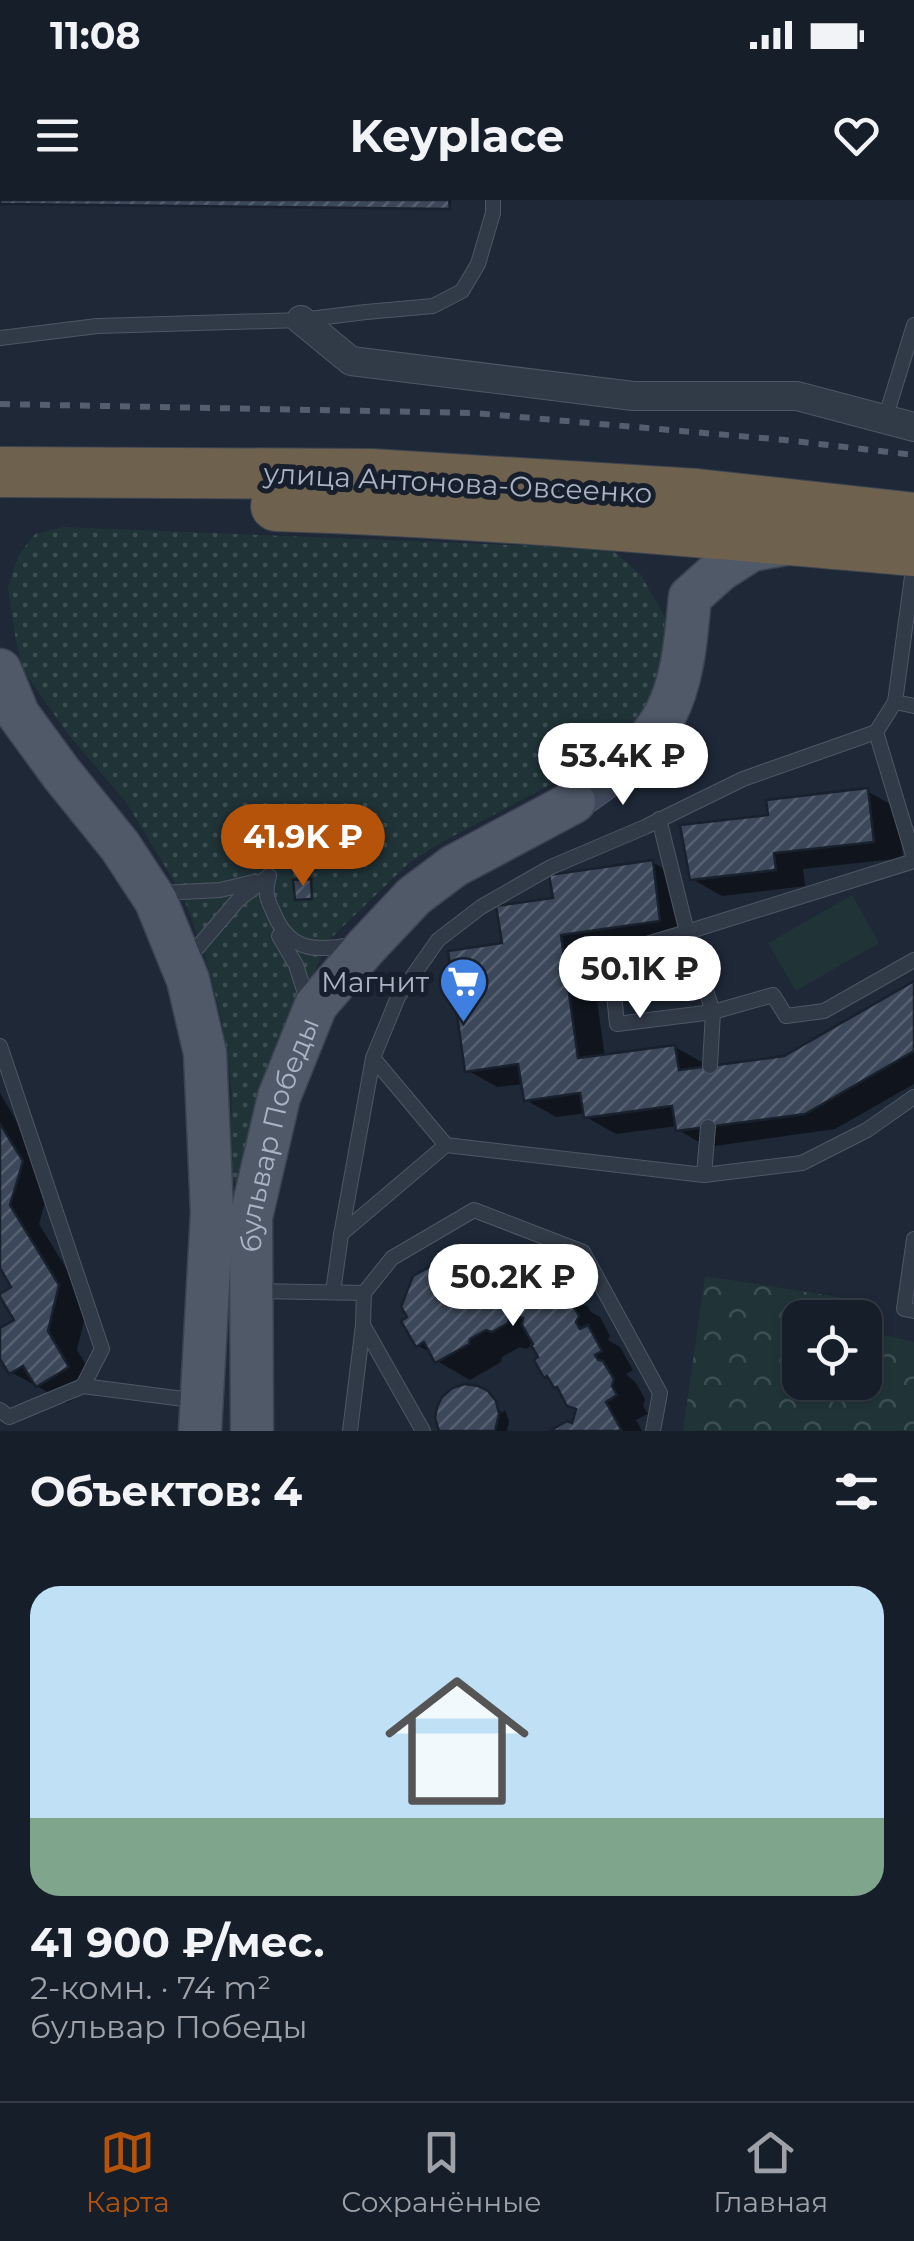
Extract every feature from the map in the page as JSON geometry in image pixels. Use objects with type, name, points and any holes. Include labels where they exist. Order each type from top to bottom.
[{"type":"highway","name":"улица Антонова-Овсеенко","points":[[3,484],[372,474],[695,514],[914,518]]},
{"type":"highway","name":"улица Антонова-Овсеенко","points":[[695,514],[801,541],[914,551]]},
{"type":"main road","name":"бульвар Победы","points":[[200,1416],[233,1198],[316,1005],[414,896],[454,866],[574,802],[632,760],[665,716],[674,692],[691,591],[695,514]]},
{"type":"main road","points":[[691,591],[751,550],[801,541]]},
{"type":"main road","name":"бульвар Победы","points":[[0,670],[18,714],[120,846],[151,893],[182,966],[205,1053],[252,1291],[252,1431]]},
{"type":"street","points":[[300,320],[351,360],[632,396],[797,396],[914,427]]},
{"type":"lane","points":[[0,338],[96,326],[300,320],[433,306],[462,291],[478,264],[493,200]]},
{"type":"lane","points":[[885,418],[914,325]]},
{"type":"lane","points":[[333,1292],[373,1058],[398,997],[438,940],[522,882],[743,779],[876,732],[895,702],[914,562]]},
{"type":"lane","points":[[895,702],[914,706]]},
{"type":"lane","points":[[876,732],[914,860],[610,955],[617,1024],[712,1012],[773,995],[786,1016],[824,1010],[914,960]]},
{"type":"lane","points":[[659,818],[687,932],[712,1012],[710,1066]]},
{"type":"lane","points":[[151,893],[220,890],[269,876]]},
{"type":"lane","points":[[269,876],[265,892],[269,904],[286,936],[294,942],[322,948],[370,942]]},
{"type":"lane","points":[[182,966],[238,900],[269,876]]},
{"type":"lane","points":[[269,876],[261,890],[265,909],[296,964],[312,1014]]},
{"type":"lane","points":[[0,1046],[102,1348],[83,1386]]},
{"type":"lane","points":[[373,1058],[446,1145],[704,1175],[802,1163],[868,1130],[914,1096]]},
{"type":"lane","points":[[704,1175],[708,1127]]},
{"type":"lane","points":[[341,1235],[446,1145]]},
{"type":"lane","points":[[350,1431],[364,1293],[392,1258],[474,1210],[583,1252],[660,1393],[653,1431]]},
{"type":"lane","points":[[914,1239],[904,1309],[914,1311]]},
{"type":"lane","points":[[252,1291],[364,1293]]},
{"type":"lane","points":[[363,1325],[423,1431]]},
{"type":"lane","points":[[9,1419],[83,1386],[200,1416]]},
{"type":"green space","points":[[63,527],[611,549],[641,575],[665,617],[661,665],[647,712],[616,750],[409,863],[329,940],[270,1068],[246,1186],[230,1179],[232,1091],[221,1017],[205,955],[183,896],[126,802],[68,734],[23,670],[8,587],[18,556],[35,534]]},
{"type":"green space","points":[[852,895],[879,943],[796,991],[768,943]]},
{"type":"green space","points":[[705,1276],[857,1300],[782,1300],[782,1400],[882,1400],[882,1335],[914,1342],[914,1431],[683,1431]]},
{"type":"building","points":[[0,200],[449,200],[450,209],[0,204]]},
{"type":"building","points":[[868,788],[874,842],[774,853],[776,870],[690,880],[680,825],[768,815],[766,800]]},
{"type":"building","points":[[653,860],[660,921],[561,935],[578,1058],[675,1045],[679,1070],[784,1056],[914,981],[914,1051],[805,1114],[676,1131],[672,1106],[584,1118],[580,1093],[524,1101],[518,1064],[465,1072],[448,951],[502,943],[496,906],[553,898],[549,875]]},
{"type":"building","points":[[311,879],[312,899],[295,900],[293,880]]},
{"type":"building","points":[[0,1124],[23,1161],[10,1205],[59,1285],[48,1331],[69,1367],[36,1387],[23,1366],[9,1374],[0,1359],[0,1328],[14,1320],[0,1297],[11,1287],[0,1268]]},
{"type":"building","points":[[484,1246],[502,1278],[525,1259],[544,1292],[556,1285],[561,1295],[567,1295],[579,1316],[576,1322],[580,1329],[588,1325],[602,1351],[595,1355],[614,1379],[612,1386],[617,1395],[606,1402],[622,1431],[550,1431],[567,1421],[572,1423],[576,1409],[567,1406],[557,1387],[547,1376],[544,1378],[534,1360],[538,1357],[522,1325],[523,1318],[510,1315],[508,1323],[492,1332],[486,1330],[435,1363],[424,1342],[416,1347],[401,1321],[407,1317],[401,1307],[413,1276],[438,1262],[442,1270]]},
{"type":"building","points":[[465,1384],[488,1391],[496,1401],[499,1414],[495,1431],[439,1431],[435,1418],[442,1397]]},
{"type":"railway","points":[[0,404],[474,413],[914,455]]},
{"type":"place","name":"Магнит","points":[[464,1024]]}]
